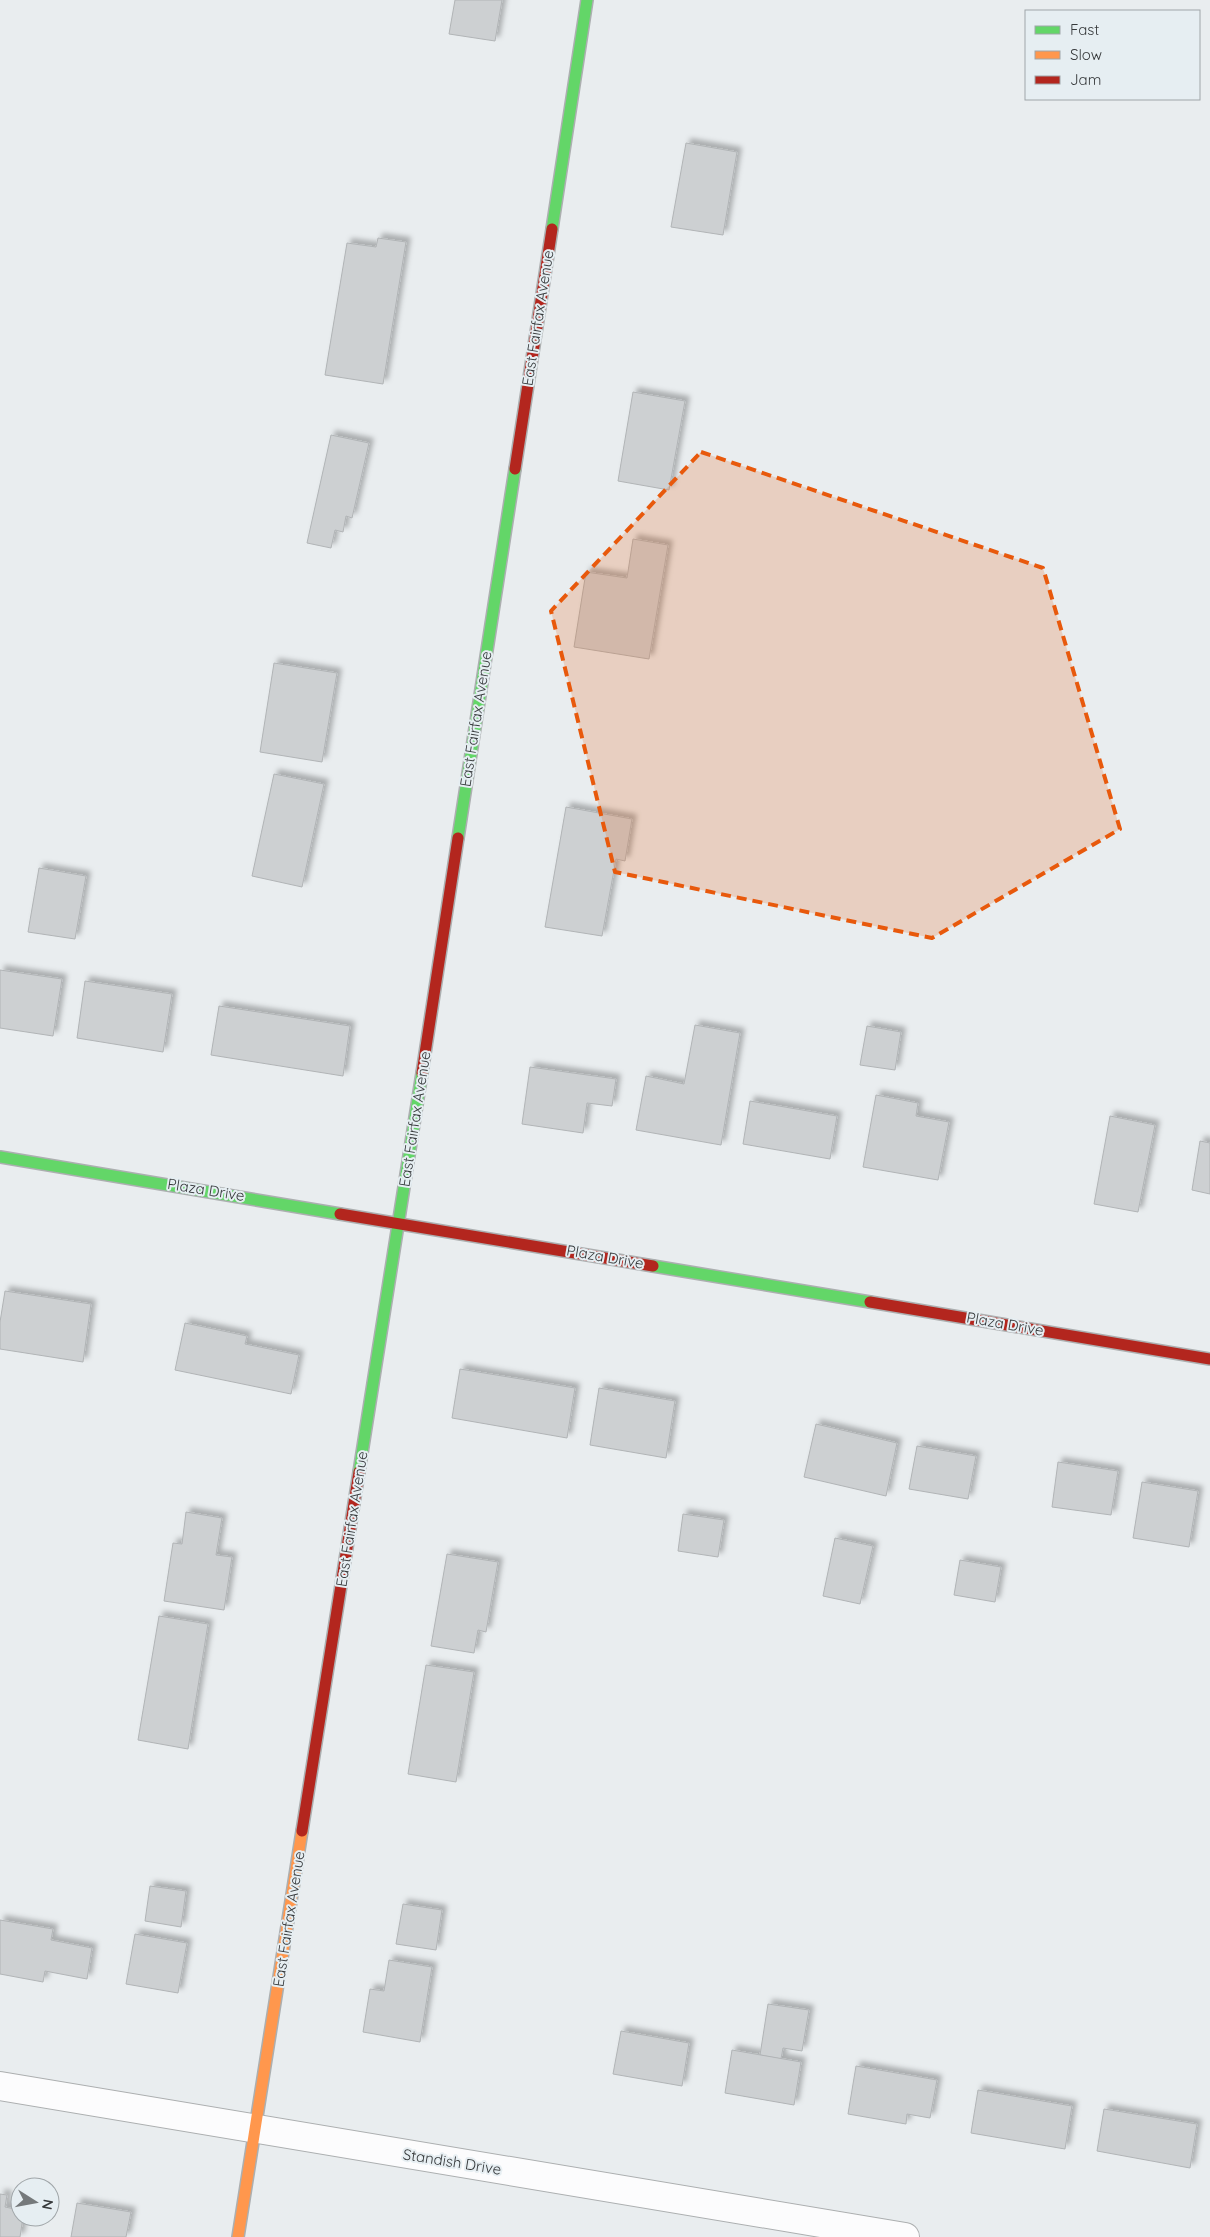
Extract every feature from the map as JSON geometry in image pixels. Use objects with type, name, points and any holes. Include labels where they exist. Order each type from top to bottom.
[{"type":"street","name":"East Fairfax Avenue","points":[[238,2237],[399,1222],[587,0]]},
{"type":"street","name":"Plaza Drive","points":[[0,1157],[399,1222],[1210,1359]]},
{"type":"street","name":"Standish Drive","points":[[0,2086],[905,2237]]},
{"type":"highlighted area","points":[[701,452],[1043,568],[1120,829],[932,938],[615,872],[551,611]]},
{"type":"building","points":[[455,0],[502,0],[495,41],[449,34]]},
{"type":"building","points":[[686,143],[737,152],[723,235],[671,227]]},
{"type":"building","points":[[378,238],[406,242],[383,384],[325,375],[347,243],[376,247]]},
{"type":"building","points":[[633,392],[685,401],[669,490],[618,481]]},
{"type":"building","points":[[331,435],[369,443],[352,518],[346,516],[343,532],[335,530],[331,548],[307,543]]},
{"type":"building","points":[[633,539],[668,545],[649,659],[574,647],[586,572],[627,578]]},
{"type":"building","points":[[274,663],[337,673],[322,762],[260,752]]},
{"type":"building","points":[[274,774],[324,784],[302,887],[252,876]]},
{"type":"building","points":[[566,807],[632,819],[625,861],[616,859],[602,936],[545,927]]},
{"type":"building","points":[[39,868],[86,876],[75,939],[28,932]]},
{"type":"building","points":[[0,970],[62,979],[53,1036],[0,1028]]},
{"type":"building","points":[[85,981],[172,994],[163,1052],[77,1038]]},
{"type":"building","points":[[219,1006],[350,1026],[343,1076],[211,1055]]},
{"type":"building","points":[[695,1025],[740,1033],[721,1145],[636,1130],[646,1076],[684,1084]]},
{"type":"building","points":[[867,1026],[901,1032],[895,1070],[860,1065]]},
{"type":"building","points":[[530,1067],[616,1079],[612,1106],[587,1103],[583,1133],[522,1124]]},
{"type":"building","points":[[876,1095],[918,1103],[916,1116],[949,1122],[938,1180],[863,1167]]},
{"type":"building","points":[[750,1101],[837,1116],[830,1159],[743,1144]]},
{"type":"building","points":[[1110,1116],[1155,1125],[1138,1212],[1094,1204]]},
{"type":"building","points":[[1200,1141],[1210,1143],[1210,1194],[1192,1190]]},
{"type":"building","points":[[5,1291],[91,1304],[83,1362],[0,1349],[0,1322]]},
{"type":"building","points":[[185,1323],[247,1336],[245,1344],[299,1355],[291,1394],[175,1370]]},
{"type":"building","points":[[460,1369],[575,1388],[567,1438],[452,1418]]},
{"type":"building","points":[[599,1388],[675,1401],[666,1458],[590,1445]]},
{"type":"building","points":[[816,1424],[897,1443],[886,1496],[804,1477]]},
{"type":"building","points":[[917,1446],[976,1456],[968,1499],[909,1489]]},
{"type":"building","points":[[1058,1462],[1118,1471],[1111,1515],[1052,1507]]},
{"type":"building","points":[[1142,1482],[1198,1491],[1189,1547],[1133,1538]]},
{"type":"building","points":[[186,1512],[222,1518],[216,1555],[232,1557],[224,1610],[164,1601],[173,1543],[182,1544]]},
{"type":"building","points":[[683,1514],[724,1520],[718,1557],[678,1551]]},
{"type":"building","points":[[835,1538],[873,1546],[860,1604],[823,1596]]},
{"type":"building","points":[[447,1554],[498,1562],[486,1632],[478,1630],[474,1653],[431,1646]]},
{"type":"building","points":[[960,1560],[1001,1567],[995,1602],[954,1595]]},
{"type":"building","points":[[159,1616],[208,1624],[188,1749],[138,1740]]},
{"type":"building","points":[[426,1665],[474,1672],[456,1782],[408,1774]]},
{"type":"building","points":[[150,1886],[186,1891],[181,1927],[145,1921]]},
{"type":"building","points":[[403,1904],[442,1910],[436,1950],[396,1944]]},
{"type":"building","points":[[0,1920],[53,1929],[51,1940],[92,1948],[87,1979],[45,1971],[43,1982],[0,1974]]},
{"type":"building","points":[[135,1934],[187,1943],[178,1993],[126,1984]]},
{"type":"building","points":[[389,1960],[432,1967],[420,2042],[363,2032],[370,1989],[384,1991]]},
{"type":"building","points":[[768,2004],[809,2010],[802,2051],[783,2048],[781,2059],[760,2055]]},
{"type":"building","points":[[621,2031],[689,2043],[682,2086],[613,2074]]},
{"type":"building","points":[[732,2050],[801,2062],[794,2105],[725,2093]]},
{"type":"building","points":[[856,2066],[937,2080],[930,2118],[907,2114],[906,2124],[848,2114]]},
{"type":"building","points":[[978,2090],[1072,2106],[1065,2149],[971,2133]]},
{"type":"building","points":[[1104,2109],[1197,2124],[1190,2168],[1097,2151]]},
{"type":"building","points":[[0,2194],[7,2195],[5,2207],[10,2208],[10,2227],[22,2227],[20,2237],[0,2237]]},
{"type":"building","points":[[77,2203],[131,2212],[126,2237],[71,2237]]},
{"type":"traffic: fast","points":[[552,229],[587,0]]},
{"type":"traffic: fast","points":[[458,838],[515,469]]},
{"type":"traffic: fast","points":[[359,1472],[422,1073]]},
{"type":"traffic: fast","points":[[0,1157],[340,1214]]},
{"type":"traffic: fast","points":[[653,1266],[870,1302]]},
{"type":"traffic: slow","points":[[238,2237],[302,1831]]},
{"type":"traffic: jam","points":[[515,469],[552,229]]},
{"type":"traffic: jam","points":[[422,1073],[458,838]]},
{"type":"traffic: jam","points":[[340,1214],[653,1266]]},
{"type":"traffic: jam","points":[[870,1302],[1210,1359]]},
{"type":"traffic: jam","points":[[302,1831],[359,1472]]}]
